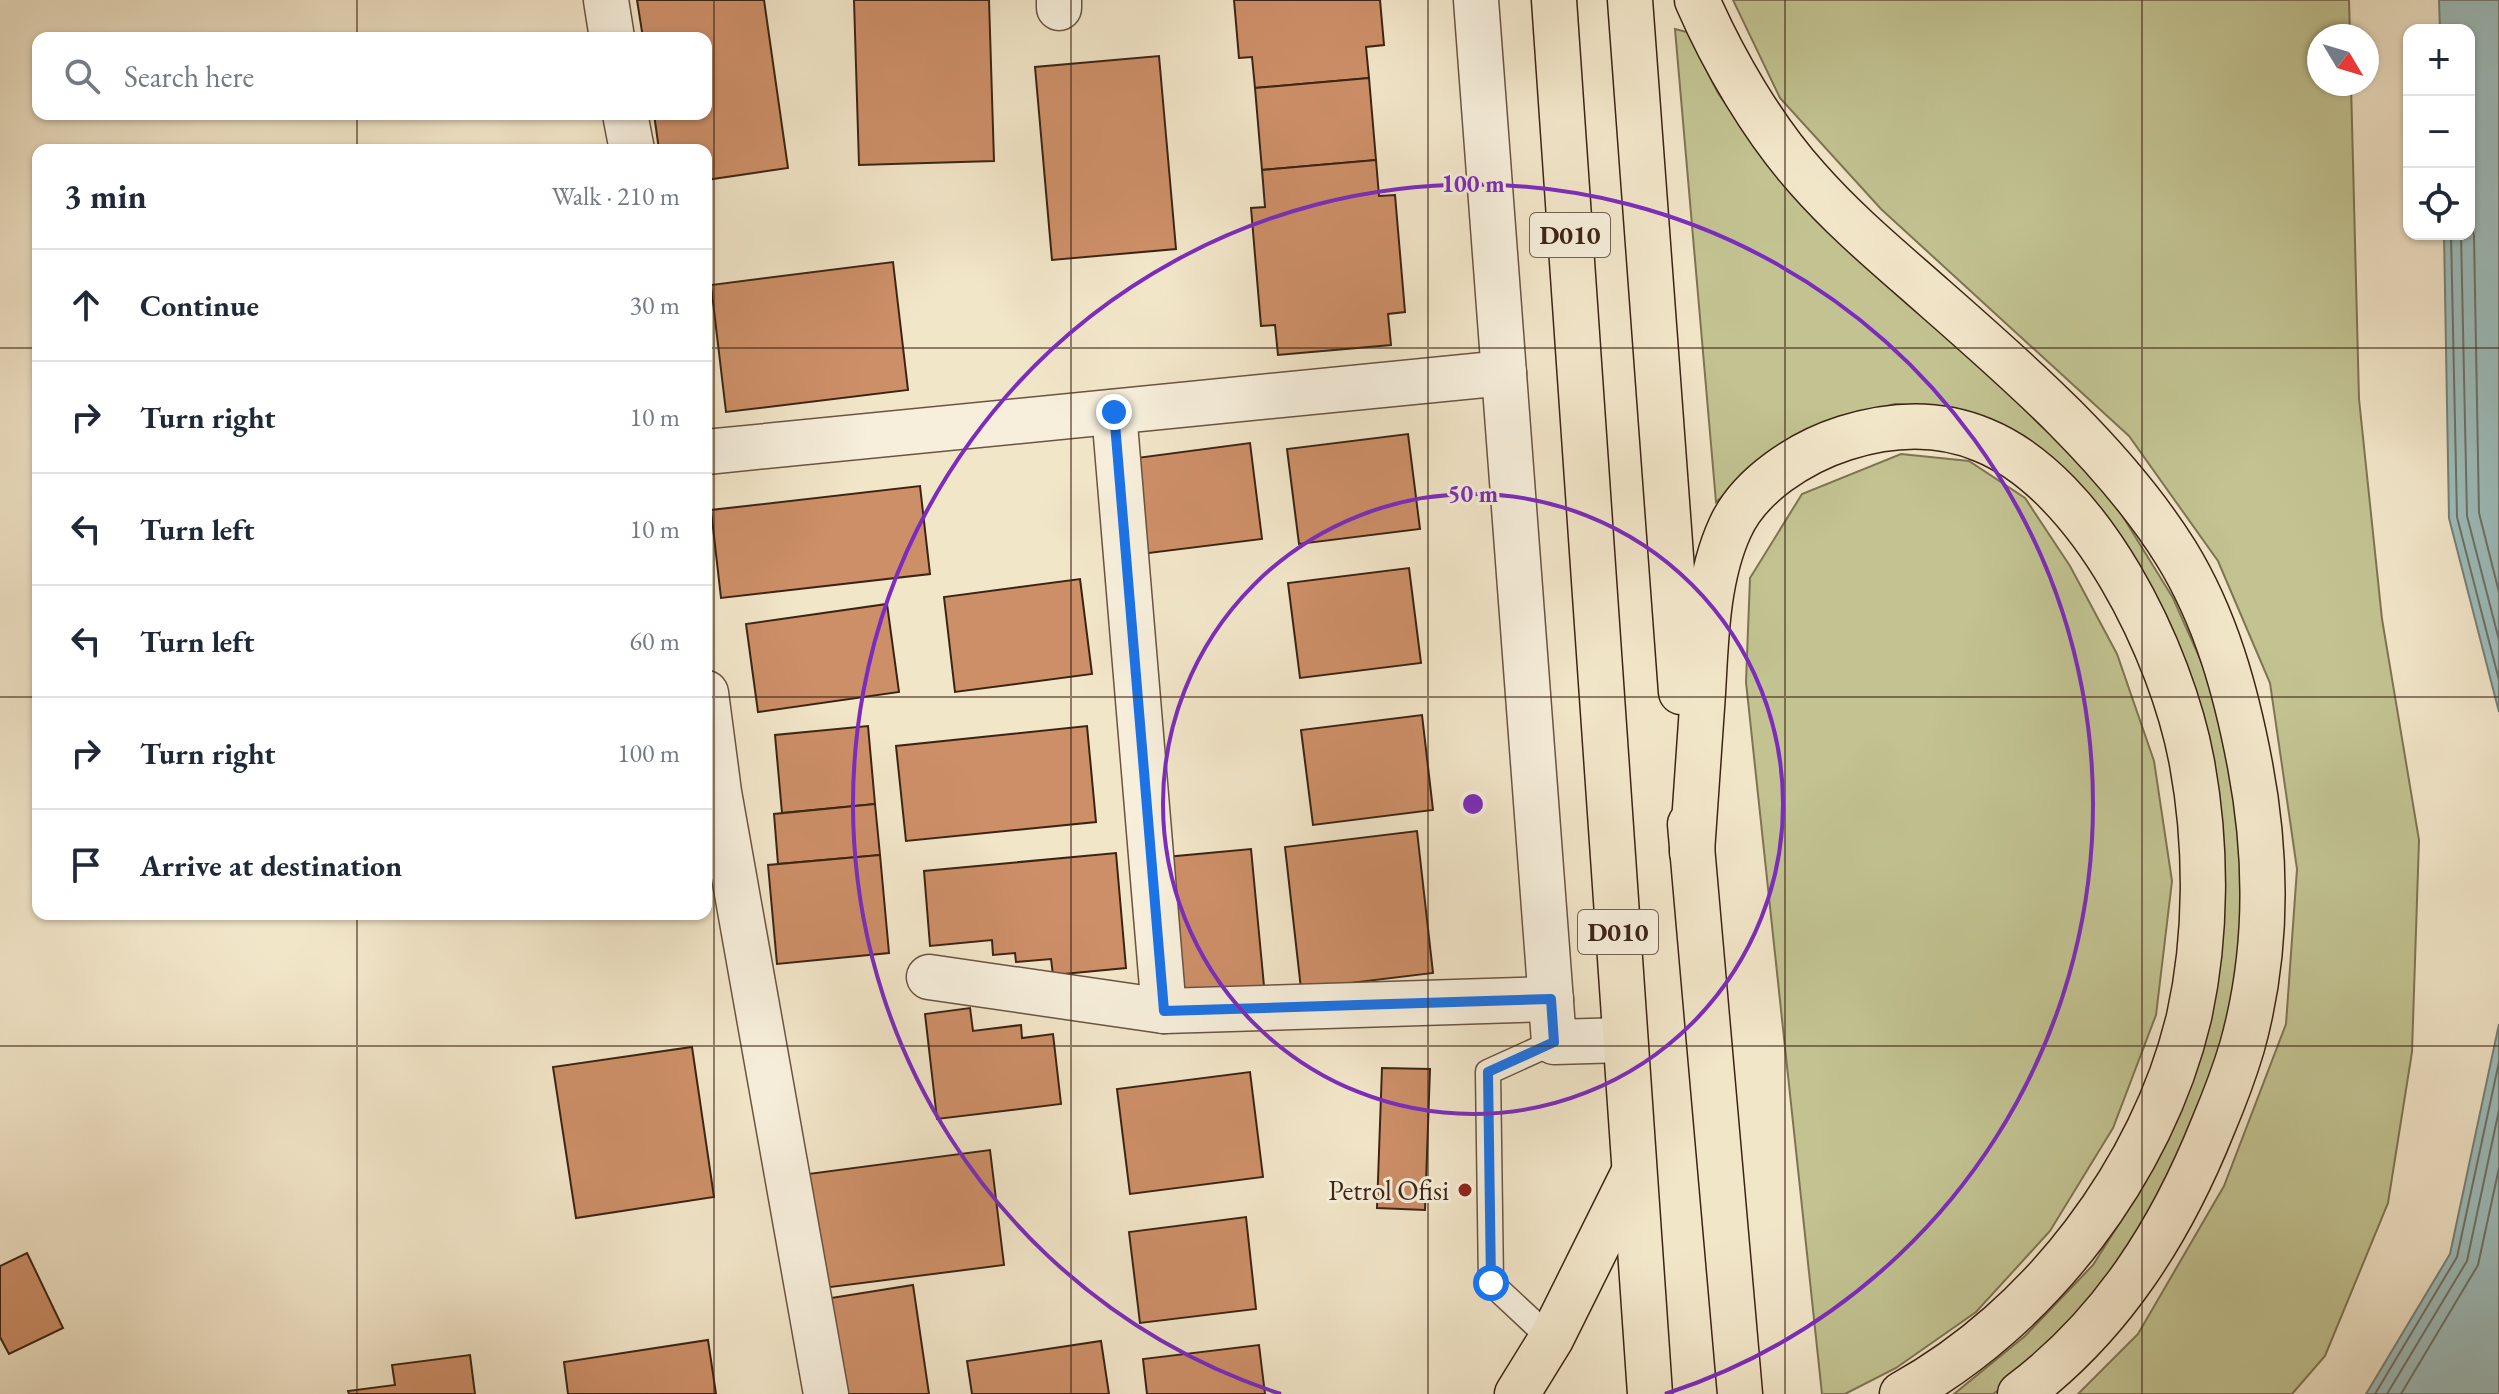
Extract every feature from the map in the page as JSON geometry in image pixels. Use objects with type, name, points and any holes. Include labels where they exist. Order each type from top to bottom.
[{"type":"highway","name":"D010","points":[[1554,0],[1650,1394]]},
{"type":"highway","name":"D010","points":[[1630,0],[1692,852],[1740,1394]]},
{"type":"highway","points":[[1697,0],[1733,73],[1804,175],[1862,234],[2049,404],[2092,448],[2152,518],[2191,580],[2209,617],[2242,722],[2256,800],[2265,882],[2251,1014],[2235,1071],[2184,1195],[2137,1273],[2085,1336],[2020,1394]]},
{"type":"highway","points":[[1692,852],[1712,593],[1728,531],[1739,510],[1780,472],[1806,454],[1859,434],[1896,427],[1928,426],[1983,439],[2031,466],[2051,484],[2123,581],[2158,654],[2184,724],[2193,764],[2201,833],[2201,914],[2196,972],[2188,1018],[2162,1097],[2139,1150],[2102,1207],[2060,1263],[2010,1317],[1965,1354],[1914,1388]]},
{"type":"highway","points":[[1517,1394],[1551,1339],[1634,1172]]},
{"type":"street","points":[[606,0],[611,32]]},
{"type":"street","points":[[1476,0],[1554,1042],[1625,1040]]},
{"type":"street","points":[[626,120],[631,144]]},
{"type":"street","points":[[712,451],[1504,373]]},
{"type":"street","points":[[1114,412],[1164,1011]]},
{"type":"street","points":[[712,739],[826,1394]]},
{"type":"street","points":[[929,977],[1164,1011],[1551,999]]},
{"type":"lane","points":[[1551,1339],[1491,1283],[1488,1072],[1554,1042]]},
{"type":"green space","points":[[1733,0],[2349,0],[2350,24],[2307,24],[2307,96],[2351,96],[2359,399],[2382,619],[2419,840],[2412,1052],[2388,1203],[2325,1356],[2292,1394],[2078,1394],[2138,1334],[2224,1186],[2286,1024],[2297,869],[2270,683],[2218,561],[2129,436],[1881,209],[1780,98]]},
{"type":"green space","points":[[1675,29],[1687,32],[1718,93],[1764,159],[2066,449],[2112,499],[2173,598],[2213,688],[2237,789],[2245,908],[2233,1011],[2199,1114],[2160,1205],[2072,1326],[1993,1394],[1954,1394],[2025,1336],[2093,1265],[2145,1183],[2201,1049],[2157,607],[1945,408],[1895,404],[1844,417],[1754,469],[1716,502]]},
{"type":"green space","points":[[1901,454],[1969,461],[2025,498],[2070,566],[2117,654],[2154,761],[2172,881],[2156,1015],[2113,1128],[2050,1231],[1976,1312],[1896,1368],[1845,1394],[1822,1394],[1746,682],[1750,578],[1802,494]]},
{"type":"water","points":[[2439,0],[2499,0],[2499,712],[2449,518],[2444,240],[2475,240],[2475,24],[2440,24]]},
{"type":"water","points":[[2499,1024],[2499,1394],[2366,1394],[2450,1254]]},
{"type":"building","points":[[637,0],[764,0],[788,168],[712,179],[712,144],[658,144],[655,120],[712,120],[712,32],[642,32]]},
{"type":"building","points":[[854,0],[989,0],[994,161],[859,165]]},
{"type":"building","points":[[1234,0],[1380,0],[1384,45],[1366,47],[1369,78],[1255,88],[1252,57],[1239,58]]},
{"type":"building","points":[[1159,56],[1176,249],[1052,260],[1035,67]]},
{"type":"building","points":[[1369,78],[1376,160],[1262,170],[1255,88]]},
{"type":"building","points":[[1376,160],[1379,196],[1395,195],[1405,312],[1388,314],[1391,345],[1278,355],[1275,325],[1261,326],[1251,208],[1265,207],[1262,170]]},
{"type":"building","points":[[893,262],[908,390],[726,412],[712,285]]},
{"type":"building","points":[[1408,434],[1420,529],[1299,544],[1287,449]]},
{"type":"building","points":[[1250,443],[1262,539],[1141,554],[1129,459]]},
{"type":"building","points":[[920,486],[930,574],[721,598],[712,510]]},
{"type":"building","points":[[1409,568],[1421,663],[1300,678],[1288,583]]},
{"type":"building","points":[[1080,579],[1092,674],[955,692],[944,597]]},
{"type":"building","points":[[887,604],[899,692],[758,712],[746,624]]},
{"type":"building","points":[[1422,715],[1433,810],[1313,825],[1301,730]]},
{"type":"building","points":[[868,726],[875,804],[782,813],[775,735]]},
{"type":"building","points":[[1087,726],[1096,822],[906,841],[896,746]]},
{"type":"building","points":[[875,804],[880,855],[778,864],[774,814]]},
{"type":"building","points":[[1417,831],[1433,973],[1301,989],[1285,847]]},
{"type":"building","points":[[1251,849],[1264,986],[1179,994],[1166,857]]},
{"type":"building","points":[[1116,853],[1126,968],[1053,975],[1051,959],[1016,962],[1015,953],[993,955],[992,940],[930,946],[924,871]]},
{"type":"building","points":[[880,855],[889,953],[777,964],[768,865]]},
{"type":"building","points":[[970,1008],[973,1031],[1021,1025],[1022,1038],[1053,1034],[1061,1104],[937,1119],[925,1014]]},
{"type":"building","points":[[692,1047],[714,1197],[576,1218],[553,1067]]},
{"type":"building","points":[[1382,1068],[1430,1069],[1425,1210],[1377,1208]]},
{"type":"building","points":[[1250,1072],[1263,1177],[1130,1194],[1117,1089]]},
{"type":"building","points":[[990,1150],[1004,1265],[823,1288],[808,1174]]},
{"type":"building","points":[[1246,1217],[1256,1309],[1140,1323],[1129,1232]]},
{"type":"building","points":[[27,1253],[63,1328],[9,1354],[0,1337],[0,1266]]},
{"type":"building","points":[[913,1285],[929,1394],[846,1394],[831,1298]]},
{"type":"building","points":[[708,1340],[716,1394],[568,1394],[564,1362]]},
{"type":"building","points":[[1101,1341],[1109,1394],[972,1394],[967,1361]]},
{"type":"building","points":[[1259,1345],[1265,1394],[1147,1394],[1143,1359]]},
{"type":"building","points":[[470,1355],[475,1394],[349,1394],[348,1391],[395,1385],[392,1365]]},
{"type":"place","name":"Petrol Ofisi","points":[[1465,1190]]},
{"type":"route","points":[[1114,412],[1164,1011],[1551,999],[1554,1042],[1488,1072],[1491,1283]]}]
